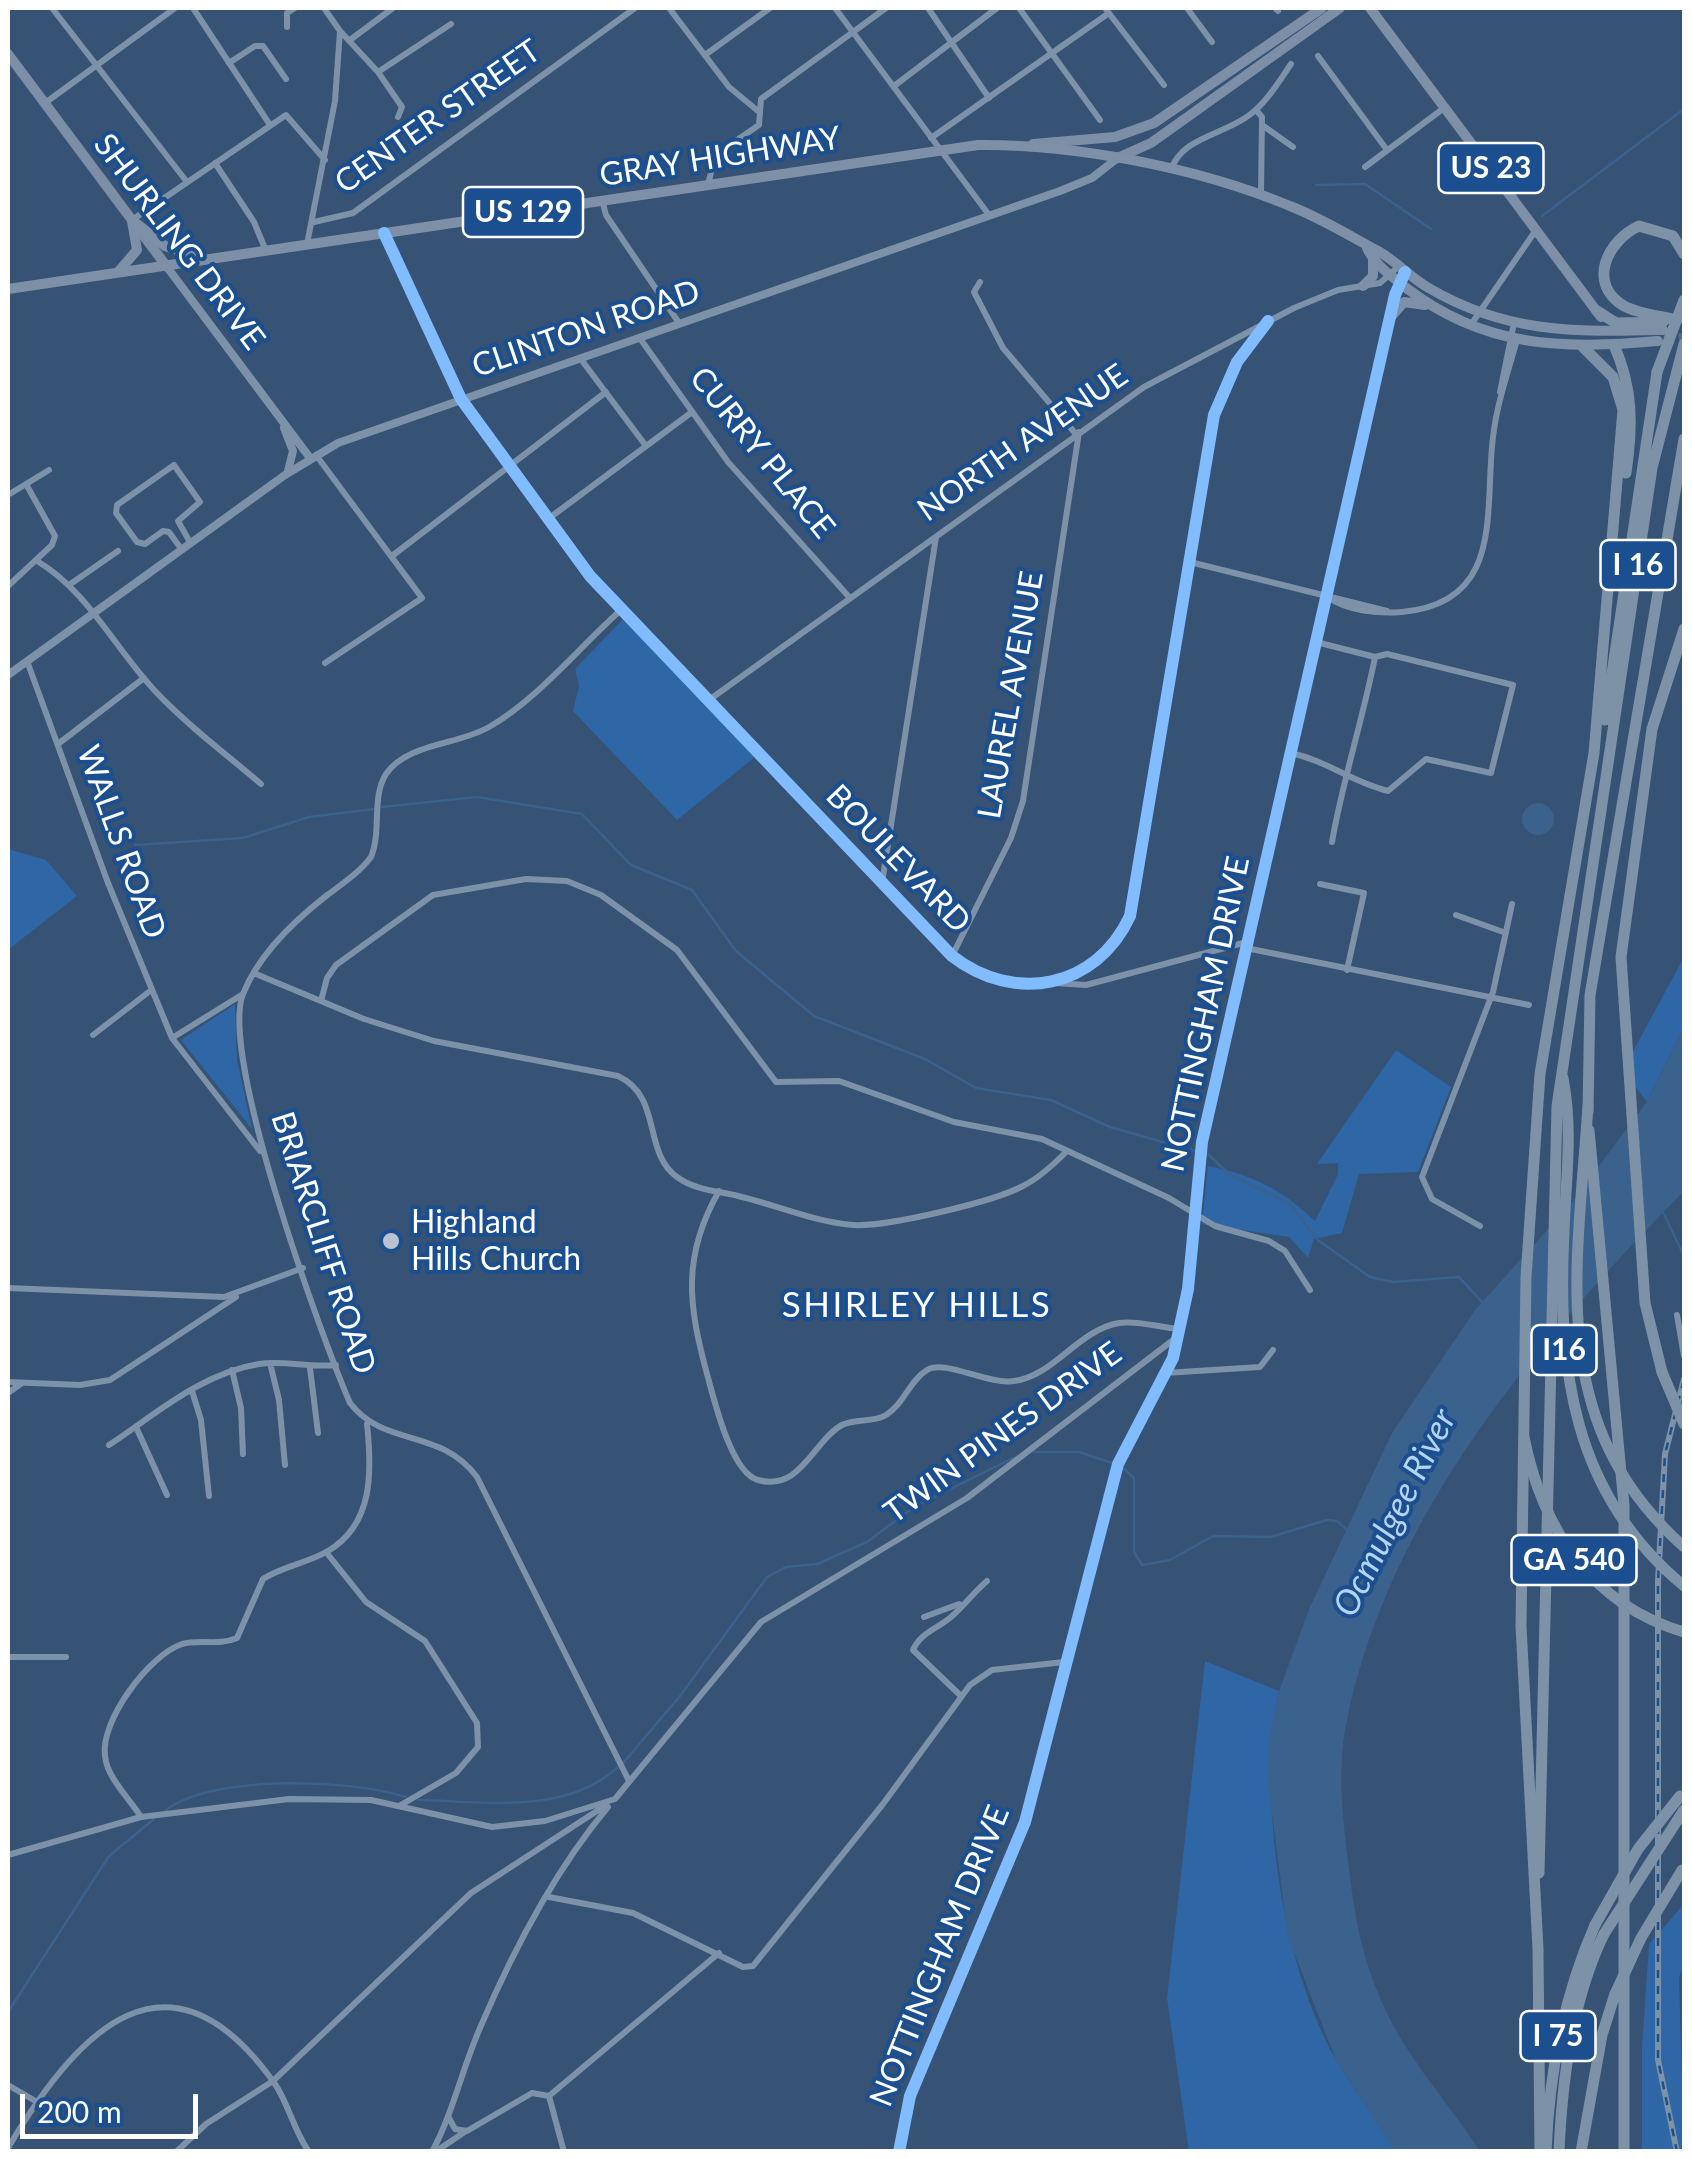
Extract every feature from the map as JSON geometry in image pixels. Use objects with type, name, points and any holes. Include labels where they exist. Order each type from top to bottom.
[{"type":"highway","name":"US 23","points":[[1370,8],[1597,310],[1614,344]]},
{"type":"highway","name":"GRAY HIGHWAY","points":[[8,289],[940,150],[1027,144],[1171,171],[1260,195],[1319,219],[1368,248]]},
{"type":"highway","points":[[132,220],[165,246],[207,260]]},
{"type":"highway","points":[[117,273],[137,250],[132,220]]},
{"type":"highway","points":[[1677,320],[1620,303],[1608,286],[1604,266],[1616,239],[1639,226],[1673,236],[1684,254]]},
{"type":"highway","name":"US 129","points":[[1368,248],[1373,260],[1398,274],[1479,312],[1514,323],[1550,332],[1661,331]]},
{"type":"highway","name":"US 129","points":[[1368,248],[1437,309],[1470,326],[1514,338],[1583,347],[1614,344]]},
{"type":"highway","points":[[1363,286],[1373,276],[1373,260]]},
{"type":"highway","name":"I 16","points":[[1524,1438],[1527,1260],[1540,1074],[1594,753],[1604,728],[1657,372],[1684,298]]},
{"type":"highway","points":[[1390,318],[1406,301],[1437,309]]},
{"type":"highway","points":[[1597,310],[1616,322],[1661,331]]},
{"type":"highway","points":[[1594,753],[1616,531],[1631,425],[1629,380],[1614,344],[1661,331]]},
{"type":"highway","name":"I 16","points":[[1610,767],[1652,468],[1684,344]]},
{"type":"highway","points":[[1583,347],[1614,377],[1621,394],[1616,531]]},
{"type":"highway","name":"I 16","points":[[1624,2152],[1624,1505],[1588,1106],[1590,994],[1684,439]]},
{"type":"highway","points":[[1684,629],[1652,729],[1621,957],[1645,1304],[1662,1372],[1684,1424]]},
{"type":"highway","name":"I16","points":[[1610,767],[1563,1078],[1570,1118],[1562,1305],[1569,1384],[1601,1488],[1642,1549],[1684,1586]]},
{"type":"highway","points":[[1538,1949],[1554,1182],[1563,1078]]},
{"type":"highway","name":"GA 540","points":[[1588,1106],[1578,1266],[1581,1360],[1587,1394],[1602,1443],[1624,1480],[1684,1546]]},
{"type":"highway","points":[[1524,1438],[1520,1523],[1543,2152]]},
{"type":"highway","name":"GA 540","points":[[1524,1438],[1532,1482],[1545,1511],[1580,1566],[1626,1606],[1684,1632]]},
{"type":"highway","name":"I 75","points":[[1543,2152],[1560,2028],[1599,1930],[1638,1849],[1682,1793]]},
{"type":"highway","name":"I 75","points":[[1558,2152],[1564,2078],[1599,1930],[1684,1810]]},
{"type":"highway","points":[[1582,2152],[1598,2054],[1616,1994],[1641,1938],[1683,1868]]},
{"type":"main road","points":[[1027,144],[1115,136],[1154,123],[1322,8]]},
{"type":"main road","points":[[1114,160],[1151,143],[1340,8]]},
{"type":"main road","name":"SHURLING DRIVE","points":[[8,54],[166,268]]},
{"type":"main road","points":[[1151,143],[1150,158],[1157,168]]},
{"type":"street","points":[[52,8],[187,182]]},
{"type":"street","points":[[44,104],[175,8]]},
{"type":"street","points":[[192,8],[270,125]]},
{"type":"street","points":[[287,27],[287,13],[295,8]]},
{"type":"street","points":[[324,8],[401,104],[398,118]]},
{"type":"street","points":[[350,40],[394,8]]},
{"type":"street","name":"CENTER STREET","points":[[314,222],[353,213],[635,8]]},
{"type":"street","points":[[669,8],[729,87],[759,112]]},
{"type":"street","points":[[704,55],[770,8]]},
{"type":"street","points":[[835,8],[988,216]]},
{"type":"street","points":[[708,185],[712,159],[758,125],[761,99],[886,8]]},
{"type":"street","points":[[928,8],[989,98]]},
{"type":"street","points":[[894,86],[997,8]]},
{"type":"street","points":[[1020,8],[1100,120]]},
{"type":"street","points":[[1187,8],[1212,42]]},
{"type":"street","points":[[932,138],[1054,55],[1107,10],[1164,85]]},
{"type":"street","points":[[378,72],[451,24]]},
{"type":"street","points":[[306,245],[326,160],[340,31]]},
{"type":"street","points":[[229,64],[255,46],[262,46],[286,79]]},
{"type":"street","points":[[1318,56],[1387,150]]},
{"type":"street","points":[[1171,171],[1182,148],[1228,130],[1256,110],[1292,64]]},
{"type":"street","points":[[1365,166],[1446,107]]},
{"type":"street","points":[[1256,110],[1262,125],[1260,195]]},
{"type":"street","points":[[132,220],[270,125],[290,116],[326,160]]},
{"type":"street","points":[[1262,125],[1292,147]]},
{"type":"street","name":"CLINTON ROAD","points":[[8,675],[313,456],[347,439],[1081,183],[1114,160]]},
{"type":"street","points":[[215,164],[254,222],[266,250]]},
{"type":"street","points":[[602,200],[606,215],[679,323]]},
{"type":"street","points":[[1470,326],[1537,229]]},
{"type":"street","name":"BOULEVARD","points":[[384,233],[461,399],[548,519],[621,610],[952,956],[995,980],[1024,985],[1086,985],[1247,945]]},
{"type":"street","name":"SHURLING DRIVE","points":[[166,268],[280,419],[313,456]]},
{"type":"street","name":"NORTH AVENUE","points":[[709,700],[1144,387],[1327,293],[1398,274]]},
{"type":"street","name":"NOTTINGHAM DRIVE","points":[[899,2152],[910,2096],[1016,1849],[1118,1464],[1165,1372],[1179,1333],[1188,1288],[1201,1153],[1398,274]]},
{"type":"street","points":[[980,282],[974,292],[1003,348],[1077,432]]},
{"type":"street","points":[[1054,983],[1081,972],[1104,954],[1132,908],[1218,400],[1237,362],[1268,320]]},
{"type":"street","points":[[1190,562],[1390,612],[1442,602],[1462,588],[1478,568],[1488,531],[1500,394],[1514,323]]},
{"type":"street","name":"CURRY PLACE","points":[[639,337],[728,462],[850,598]]},
{"type":"street","points":[[580,358],[646,446]]},
{"type":"street","points":[[392,556],[606,392]]},
{"type":"street","points":[[548,519],[692,412]]},
{"type":"street","points":[[280,419],[292,451],[286,475]]},
{"type":"street","name":"LAUREL AVENUE","points":[[952,956],[1011,838],[1023,801],[1077,432]]},
{"type":"street","points":[[313,456],[422,598],[325,663]]},
{"type":"street","points":[[174,465],[200,502],[178,521],[145,544],[137,542],[116,508],[174,465]]},
{"type":"street","points":[[8,495],[49,470]]},
{"type":"street","points":[[8,586],[37,561],[55,536],[26,484]]},
{"type":"street","points":[[178,521],[190,544]]},
{"type":"street","points":[[162,531],[169,532],[182,550]]},
{"type":"street","points":[[882,882],[936,535]]},
{"type":"street","points":[[69,585],[118,551]]},
{"type":"street","points":[[37,561],[69,585],[144,678],[261,784]]},
{"type":"street","points":[[172,1038],[243,994],[289,928],[366,864],[374,850],[382,782],[393,766],[499,720],[621,610]]},
{"type":"street","points":[[1291,752],[1325,761],[1353,782],[1388,791],[1426,760],[1492,774],[1514,685],[1387,654],[1375,656],[1316,642]]},
{"type":"street","points":[[1332,842],[1343,774],[1363,717],[1375,656]]},
{"type":"street","name":"WALLS ROAD","points":[[27,661],[150,991],[172,1038],[260,1152]]},
{"type":"street","points":[[58,744],[144,678]]},
{"type":"street","points":[[321,1001],[336,965],[434,895],[526,879],[567,880],[602,894],[677,950],[776,1082],[840,1080],[954,1122],[1031,1135],[1193,1210],[1214,1226],[1248,1233],[1284,1251],[1310,1290]]},
{"type":"street","points":[[1320,884],[1364,894],[1347,970]]},
{"type":"street","points":[[1480,1226],[1432,1199],[1422,1177],[1490,996],[1512,904]]},
{"type":"street","points":[[1456,915],[1506,933]]},
{"type":"street","points":[[1247,945],[1347,970],[1529,1005]]},
{"type":"street","points":[[256,974],[434,1041],[601,1072],[628,1081],[648,1106],[660,1153],[670,1172],[687,1184],[859,1226],[998,1196],[1034,1180],[1065,1153]]},
{"type":"street","points":[[92,1035],[150,991]]},
{"type":"street","name":"BRIARCLIFF ROAD","points":[[243,994],[239,1033],[260,1152],[350,1403],[367,1424]]},
{"type":"street","points":[[719,1192],[694,1243],[694,1310],[701,1351],[733,1451],[743,1470],[757,1480],[780,1478],[800,1470],[840,1426],[885,1416],[929,1368],[943,1365],[978,1379],[1010,1382],[1035,1375],[1074,1345],[1118,1323],[1179,1333]]},
{"type":"street","points":[[8,1288],[224,1297],[303,1268]]},
{"type":"street","points":[[8,1382],[80,1385],[110,1380],[242,1293]]},
{"type":"street","points":[[1677,1316],[1684,1356]]},
{"type":"street","name":"TWIN PINES DRIVE","points":[[615,1798],[760,1622],[966,1498],[1179,1333]]},
{"type":"street","points":[[1165,1372],[1260,1368],[1272,1350]]},
{"type":"street","points":[[109,1445],[232,1370],[270,1363],[310,1368],[336,1365]]},
{"type":"street","points":[[270,1363],[279,1400],[286,1466]]},
{"type":"street","points":[[310,1368],[318,1433]]},
{"type":"street","points":[[232,1370],[241,1408],[242,1454]]},
{"type":"street","points":[[8,1393],[23,1382]]},
{"type":"street","points":[[192,1391],[201,1420],[209,1496]]},
{"type":"street","points":[[141,1817],[104,1755],[108,1730],[126,1696],[180,1645],[236,1638],[258,1584],[326,1552],[350,1530],[366,1499],[371,1470],[367,1424],[453,1452],[477,1477],[629,1781]]},
{"type":"street","points":[[136,1428],[167,1496]]},
{"type":"street","points":[[326,1552],[366,1602],[425,1641],[476,1722],[478,1747],[463,1768],[399,1806]]},
{"type":"street","points":[[924,1617],[960,1604],[987,1581]]},
{"type":"street","points":[[960,1604],[956,1613],[918,1639],[913,1650],[961,1696]]},
{"type":"street","points":[[8,1657],[66,1657]]},
{"type":"street","points":[[549,1897],[633,1913],[743,1968],[754,1966],[961,1696],[982,1674],[1064,1662]]},
{"type":"street","points":[[8,1856],[141,1817],[323,1797],[399,1806],[454,1821],[505,1826],[544,1821],[615,1798]]},
{"type":"street","points":[[433,2152],[480,2026],[549,1897],[615,1798]]},
{"type":"street","points":[[176,2152],[219,2114],[273,2082],[471,1893],[615,1798]]},
{"type":"street","points":[[433,2152],[532,2093],[549,2096],[719,1954]]},
{"type":"street","points":[[8,2148],[36,2102],[64,2068],[120,2016],[163,2005],[186,2009],[211,2024],[273,2082],[309,2152]]},
{"type":"street","points":[[8,2085],[36,2102]]},
{"type":"street","points":[[549,2096],[564,2152]]},
{"type":"street","points":[[449,2115],[452,2126],[467,2131]]},
{"type":"shaded area","points":[[624,618],[760,753],[677,820],[573,711],[579,686],[575,669]]},
{"type":"shaded area","points":[[8,849],[46,860],[77,896],[9,949]]},
{"type":"shaded area","points":[[1684,957],[1684,1026],[1647,1102],[1623,1070]]},
{"type":"shaded area","points":[[235,1004],[237,1060],[252,1129],[181,1040]]},
{"type":"shaded area","points":[[1396,1050],[1451,1087],[1418,1172],[1359,1174],[1342,1233],[1314,1239],[1308,1258],[1289,1237],[1202,1224],[1208,1166],[1266,1185],[1315,1221],[1338,1174],[1338,1163],[1317,1164]]},
{"type":"shaded area","points":[[1205,1661],[1279,1691],[1273,1733],[1273,1830],[1289,1931],[1318,2022],[1337,2061],[1395,2151],[1189,2152],[1167,1998]]},
{"type":"shaded area","points":[[1684,1904],[1684,1960],[1679,1978],[1684,2151],[1642,2151],[1642,2046],[1649,1944]]},
{"type":"water","points":[[1538,803],[1549,808],[1554,819],[1549,830],[1538,835],[1527,830],[1522,819],[1527,808]]},
{"type":"water","name":"Ocmulgee River","points":[[1684,1026],[1684,1191],[1576,1307],[1476,1434],[1433,1502],[1396,1573],[1367,1647],[1346,1725],[1341,1779],[1343,1815],[1353,1902],[1369,1968],[1402,2040],[1480,2151],[1395,2152],[1336,2060],[1288,1937],[1268,1783],[1269,1739],[1279,1691],[1310,1607],[1392,1433],[1475,1310],[1568,1207],[1647,1102]]},
{"type":"waterway","points":[[1542,216],[1684,109]]},
{"type":"waterway","points":[[1316,185],[1365,184],[1431,229]]},
{"type":"waterway","points":[[382,807],[477,797],[582,814],[631,865],[692,890],[736,951],[814,1016],[925,1059],[976,1088],[1051,1100],[1110,1127],[1209,1155],[1230,1175],[1289,1203],[1319,1241],[1370,1277],[1393,1282],[1459,1277],[1482,1302]]},
{"type":"waterway","points":[[135,845],[243,838],[309,817],[374,809]]},
{"type":"waterway","points":[[1663,1212],[1684,1256]]},
{"type":"waterway","points":[[1034,1452],[1079,1452],[1115,1464]]},
{"type":"waterway","points":[[624,1762],[680,1696],[767,1577],[786,1567],[817,1564],[867,1542],[914,1507],[1017,1456]]},
{"type":"waterway","name":"Ocmulgee River","points":[[1122,1467],[1134,1478],[1134,1552],[1142,1565],[1170,1560],[1213,1536],[1270,1537],[1327,1520],[1337,1521],[1349,1532]]},
{"type":"waterway","points":[[418,1800],[496,1803],[549,1799],[597,1783],[618,1767]]},
{"type":"waterway","points":[[166,1810],[216,1790],[283,1783],[352,1786],[406,1797]]},
{"type":"waterway","points":[[8,2012],[109,1856],[154,1819]]},
{"type":"tunnel","points":[[1664,340],[1684,338]]},
{"type":"railway","points":[[1677,2152],[1658,2060],[1658,1581],[1665,1454],[1684,1379]]},
{"type":"cycle path","points":[[384,233],[461,399],[590,576],[952,956],[976,971],[1027,984],[1052,981],[1097,960],[1130,916],[1214,415],[1237,362],[1268,321]]},
{"type":"cycle path","points":[[899,2152],[910,2096],[1025,1822],[1118,1464],[1173,1358],[1188,1289],[1202,1142],[1395,295],[1405,272]]},
{"type":"place","name":"Highland Hills Church","points":[[391,1241]]},
{"type":"district","name":"SHIRLEY HILLS","points":[[917,1306]]}]
